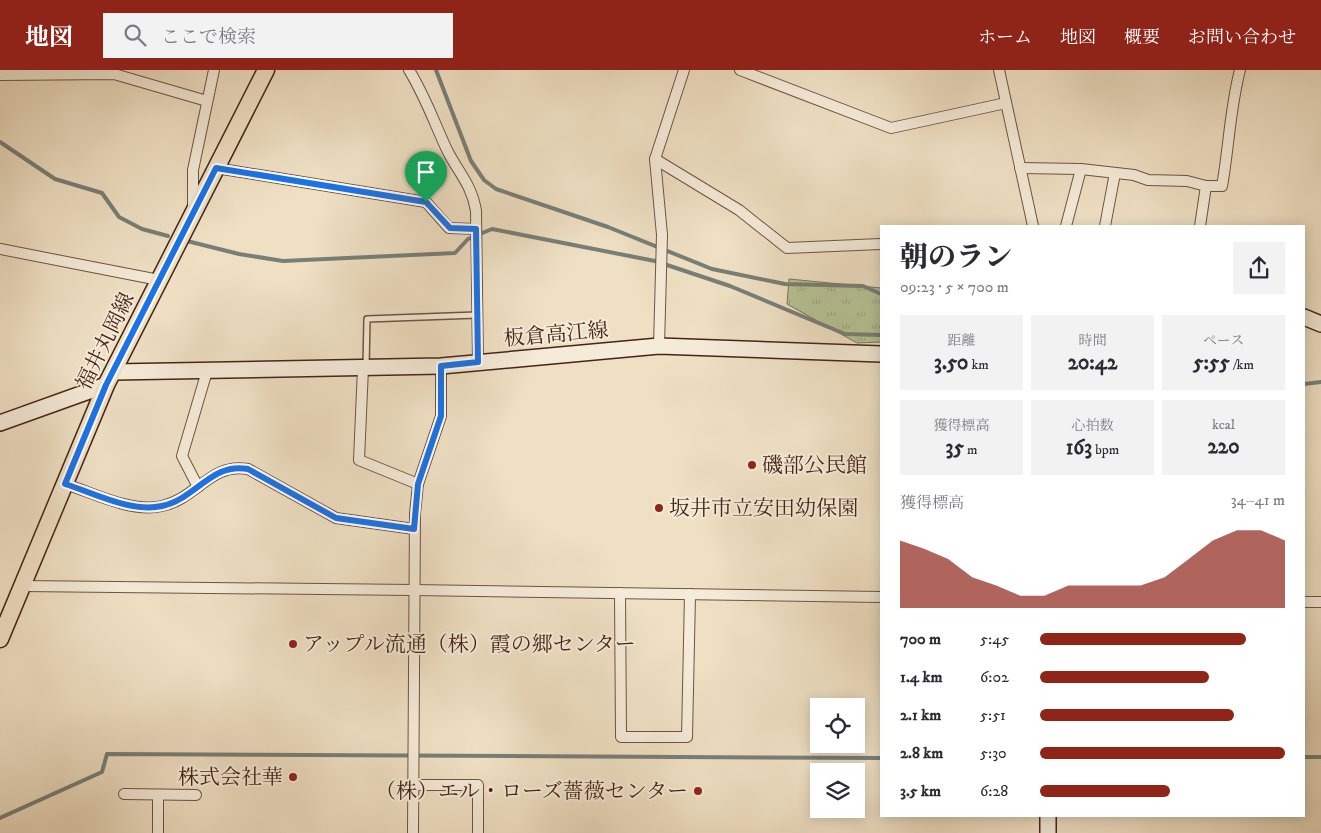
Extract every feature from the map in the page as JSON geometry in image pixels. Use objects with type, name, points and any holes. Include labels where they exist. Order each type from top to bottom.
[{"type":"main road","name":"福井丸岡線","points":[[0,639],[110,379],[266,70]]},
{"type":"main road","points":[[1305,317],[1321,324]]},
{"type":"main road","name":"板倉高江線","points":[[0,423],[110,379],[207,371],[441,366],[659,346],[880,354]]},
{"type":"main road","points":[[1048,817],[1048,833]]},
{"type":"street","points":[[194,213],[193,170],[214,70]]},
{"type":"street","points":[[409,70],[426,98],[447,151],[474,194],[478,362]]},
{"type":"street","points":[[659,346],[662,236],[655,159],[684,70]]},
{"type":"street","points":[[740,70],[891,128],[1006,104]]},
{"type":"street","points":[[999,70],[1033,225]]},
{"type":"street","points":[[1020,168],[1134,174],[1148,180],[1187,181],[1206,186],[1222,186],[1229,150],[1233,97],[1240,70]]},
{"type":"street","points":[[0,75],[98,72],[134,78],[207,101]]},
{"type":"street","points":[[655,159],[739,210],[787,248],[880,244]]},
{"type":"street","points":[[216,168],[426,202],[450,228],[476,229]]},
{"type":"street","points":[[1066,225],[1081,170]]},
{"type":"street","points":[[1105,225],[1116,173]]},
{"type":"street","points":[[1200,225],[1206,186]]},
{"type":"street","points":[[0,249],[159,280]]},
{"type":"street","points":[[413,833],[414,529],[418,484],[441,416],[441,366]]},
{"type":"street","points":[[365,368],[359,460],[418,484]]},
{"type":"street","points":[[198,487],[182,456],[207,371]]},
{"type":"street","points":[[65,484],[131,506],[149,508],[164,506],[198,487],[225,468],[242,468],[248,469],[336,518],[414,529]]},
{"type":"street","points":[[22,586],[880,597]]},
{"type":"street","points":[[620,593],[620,738],[687,738],[690,594]]},
{"type":"street","points":[[1305,602],[1321,602]]},
{"type":"street","points":[[414,785],[478,786],[478,833]]},
{"type":"street","points":[[124,794],[196,795]]},
{"type":"street","points":[[158,795],[158,833]]},
{"type":"lane","points":[[365,368],[367,319],[477,315]]},
{"type":"green space","points":[[789,279],[880,288],[880,342],[857,343],[787,304]]},
{"type":"waterway","points":[[436,70],[471,161],[484,180],[496,189],[608,227],[712,269],[785,284],[863,286],[880,294]]},
{"type":"waterway","points":[[0,142],[55,179],[102,193],[119,217],[142,229],[168,236]]},
{"type":"waterway","points":[[187,241],[239,254],[283,261],[455,253],[468,239],[492,229],[655,261],[730,286],[845,334],[880,335]]},
{"type":"waterway","points":[[1305,384],[1321,382]]},
{"type":"waterway","points":[[0,818],[102,772],[107,754],[880,758]]},
{"type":"waterway","points":[[1305,757],[1321,757]]},
{"type":"place","name":"磯部公民館","points":[[752,465]]},
{"type":"place","name":"坂井市立安田幼保園","points":[[659,508]]},
{"type":"place","name":"アップル流通（株）霞の郷センター","points":[[293,644]]},
{"type":"place","name":"株式会社華","points":[[293,777]]},
{"type":"place","name":"（株）エル・ローズ薔薇センター","points":[[698,791]]},
{"type":"route","points":[[216,168],[426,202],[450,228],[476,229],[478,362],[441,366],[441,416],[418,484],[414,529],[336,518],[248,469],[236,466],[225,468],[183,497],[164,506],[149,508],[131,506],[65,484],[106,385],[216,168]]}]
